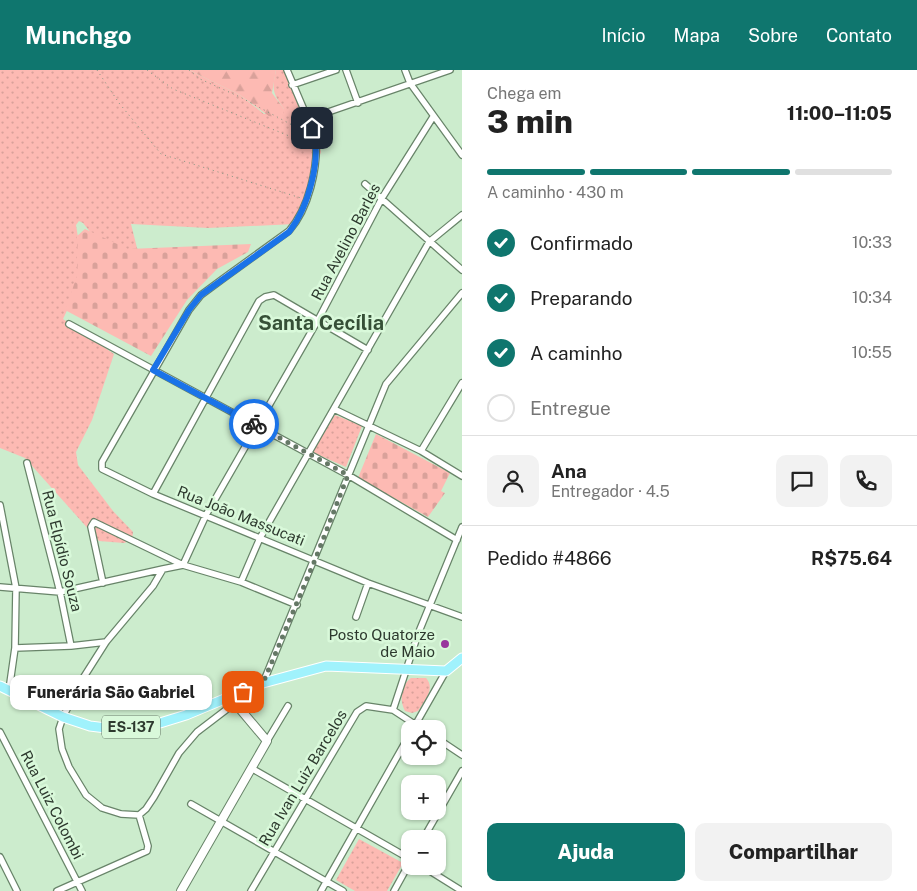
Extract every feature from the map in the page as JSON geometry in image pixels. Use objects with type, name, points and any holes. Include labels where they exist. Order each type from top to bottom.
[{"type":"main road","points":[[446,671],[462,658]]},
{"type":"main road","name":"ES-137","points":[[0,686],[63,717],[102,728],[144,727],[233,700],[263,683],[326,666],[446,671]]},
{"type":"street","points":[[153,370],[189,310],[201,295],[289,232],[298,220],[315,165],[316,138],[287,70]]},
{"type":"street","points":[[292,85],[336,70]]},
{"type":"street","points":[[346,70],[358,103]]},
{"type":"street","points":[[405,70],[410,83],[462,155]]},
{"type":"street","points":[[308,118],[358,103],[450,70]]},
{"type":"street","name":"Rua Avelino Barles","points":[[183,565],[206,514],[318,320],[382,198],[433,116]]},
{"type":"street","points":[[365,184],[462,270]]},
{"type":"street","points":[[241,582],[260,538],[307,453],[429,242],[462,215]]},
{"type":"street","points":[[263,683],[297,605],[367,426],[386,384],[462,293]]},
{"type":"street","points":[[152,494],[259,301],[274,295],[368,350]]},
{"type":"street","points":[[70,324],[348,475],[457,540]]},
{"type":"street","name":"Rua João Massucati","points":[[153,370],[102,462],[104,471],[152,494],[206,514],[368,582],[462,617]]},
{"type":"street","points":[[421,451],[462,383]]},
{"type":"street","points":[[334,409],[421,451],[462,476]]},
{"type":"street","name":"Rua Elpídio Souza","points":[[27,463],[60,592],[71,646]]},
{"type":"street","points":[[0,505],[2,534],[16,588],[15,648],[9,690]]},
{"type":"street","points":[[103,583],[91,527],[92,524],[98,523],[183,565],[241,582],[297,605]]},
{"type":"street","points":[[405,720],[393,710],[404,670],[462,527]]},
{"type":"street","points":[[0,587],[60,592],[183,565]]},
{"type":"street","points":[[163,569],[153,586],[106,642],[80,683],[63,717],[59,729],[62,750],[69,767],[86,795],[102,808],[121,814],[138,815],[146,810],[185,746],[197,732],[233,700],[267,741]]},
{"type":"street","points":[[356,617],[368,582]]},
{"type":"street","points":[[15,648],[71,646],[106,642]]},
{"type":"street","points":[[418,720],[446,671]]},
{"type":"street","points":[[181,891],[288,706]]},
{"type":"street","name":"Rua Ivan Luiz Barcelos","points":[[251,891],[357,712],[366,706],[393,710]]},
{"type":"street","name":"Rua Luiz Colombi","points":[[0,732],[82,891]]},
{"type":"street","points":[[446,744],[462,755]]},
{"type":"street","points":[[321,891],[401,750]]},
{"type":"street","points":[[251,768],[401,856]]},
{"type":"street","points":[[428,830],[462,772]]},
{"type":"street","points":[[191,804],[343,891]]},
{"type":"street","points":[[56,891],[147,851],[148,846],[138,815]]},
{"type":"street","points":[[0,857],[17,891]]},
{"type":"street","points":[[394,891],[403,875]]},
{"type":"street","points":[[437,875],[461,890]]},
{"type":"path","points":[[97,70],[119,103],[161,154],[306,199]]},
{"type":"path","points":[[147,70],[173,89],[316,147]]},
{"type":"path","points":[[188,70],[316,138]]},
{"type":"green space","points":[[0,70],[189,70],[240,95],[264,114],[284,109],[275,94],[274,82],[276,70],[289,70],[316,132],[321,152],[295,224],[208,228],[131,224],[141,264],[100,244],[83,223],[79,221],[76,225],[80,250],[80,283],[63,319],[114,354],[92,420],[76,452],[78,465],[113,511],[133,532],[132,540],[124,543],[99,541],[25,458],[0,448]]},
{"type":"green space","points":[[189,70],[276,70],[272,93],[284,109],[283,118],[273,119],[240,95]]},
{"type":"green space","points":[[85,229],[128,249],[251,244],[248,252],[217,269],[187,300],[151,356],[65,310],[77,276],[77,236]]},
{"type":"green space","points":[[335,415],[362,426],[346,467],[312,452]]},
{"type":"green space","points":[[376,434],[450,473],[441,491],[445,493],[428,517],[358,478]]},
{"type":"green space","points":[[411,678],[426,678],[430,686],[428,695],[418,711],[412,713],[405,711],[402,702],[403,689]]},
{"type":"green space","points":[[359,839],[401,862],[401,866],[387,891],[355,891],[336,880]]},
{"type":"way so far","points":[[243,692],[263,683],[297,605],[348,475],[254,424]]},
{"type":"place","name":"Posto Quatorze de Maio","points":[[445,644]]},
{"type":"place","name":"Funerária São Gabriel","points":[[243,692]]},
{"type":"district","name":"Santa Cecília","points":[[321,323]]},
{"type":"route","points":[[254,424],[153,370],[189,310],[201,295],[289,232],[298,220],[315,165],[316,138],[312,128]]}]
